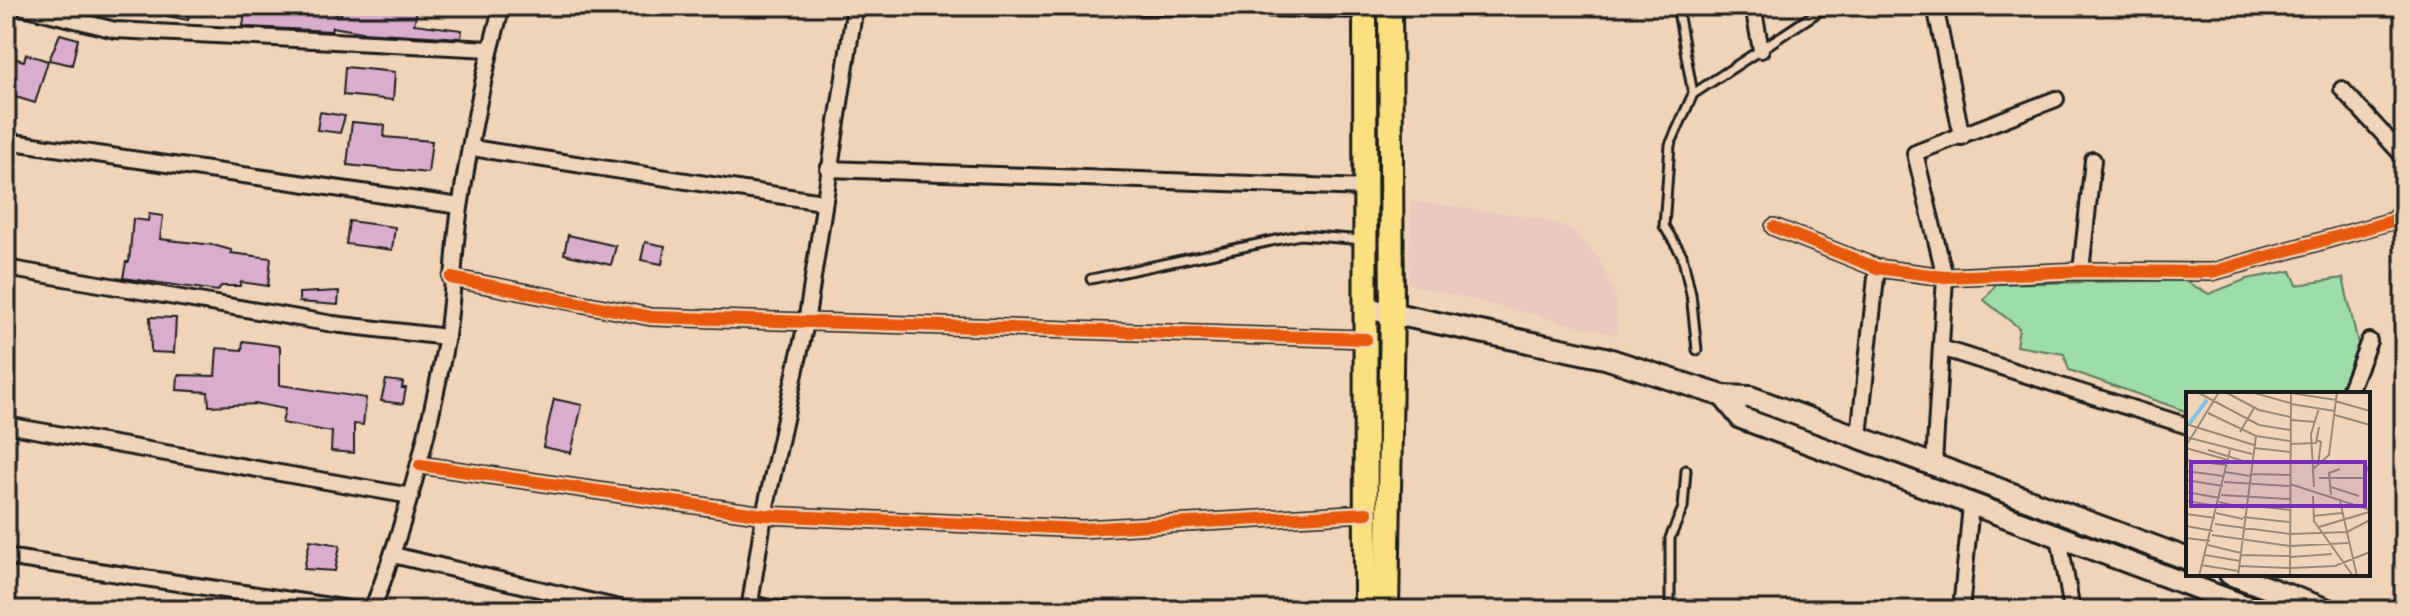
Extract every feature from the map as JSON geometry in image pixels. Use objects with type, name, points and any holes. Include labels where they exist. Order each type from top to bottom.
[{"type":"main road","points":[[1387,610],[1392,311],[1390,6]]},
{"type":"main road","points":[[1365,8],[1366,610]]},
{"type":"main road","points":[[1366,308],[1605,358],[1723,396],[1750,397],[2186,558]]},
{"type":"main road","points":[[1723,396],[1741,418],[2256,610]]},
{"type":"main road","points":[[2241,576],[2273,582],[2328,610]]},
{"type":"street","points":[[19,6],[115,30],[490,49]]},
{"type":"street","points":[[372,610],[393,555],[420,465],[447,337],[460,206],[490,49],[502,6]]},
{"type":"street","points":[[781,610],[750,607],[764,515],[806,323],[822,202],[855,6]]},
{"type":"street","points":[[1138,6],[1365,8]]},
{"type":"street","points":[[1753,6],[1761,50]]},
{"type":"street","points":[[1935,6],[1962,137]]},
{"type":"street","points":[[2342,89],[2404,157]]},
{"type":"street","points":[[1934,464],[1945,277],[1915,153],[2056,99]]},
{"type":"street","points":[[6,141],[460,206]]},
{"type":"street","points":[[472,148],[822,202]]},
{"type":"street","points":[[2081,271],[2093,160]]},
{"type":"street","points":[[828,169],[1366,188]]},
{"type":"street","points":[[1774,227],[1877,268],[1945,277],[2081,271],[2212,272],[2392,221],[2404,210]]},
{"type":"street","points":[[6,268],[333,324],[447,337]]},
{"type":"street","points":[[1859,436],[1877,268]]},
{"type":"street","points":[[451,278],[651,317],[1366,339]]},
{"type":"street","points":[[2349,392],[2369,341]]},
{"type":"street","points":[[1941,348],[2186,425]]},
{"type":"street","points":[[6,425],[411,496]]},
{"type":"street","points":[[420,465],[764,515],[1082,529],[1367,513]]},
{"type":"street","points":[[1961,610],[1971,505]]},
{"type":"street","points":[[2059,537],[2072,610]]},
{"type":"street","points":[[393,555],[628,610]]},
{"type":"street","points":[[6,557],[356,610]]},
{"type":"lane","points":[[1677,6],[1693,94]]},
{"type":"lane","points":[[1697,350],[1691,294],[1682,255],[1664,226],[1670,145],[1693,94],[1827,6]]},
{"type":"lane","points":[[1091,279],[1300,235],[1366,240]]},
{"type":"lane","points":[[1670,610],[1670,538],[1683,508],[1686,470]]},
{"type":"shaded area","points":[[1411,201],[1541,218],[1573,230],[1599,259],[1616,299],[1617,335],[1408,284]]},
{"type":"green space","points":[[2291,271],[2297,285],[2343,278],[2359,348],[2341,392],[2186,392],[2186,411],[2069,370],[2064,354],[2016,346],[2019,328],[1984,300],[1996,284],[2183,280],[2209,294],[2247,279]]},
{"type":"building","points":[[149,6],[191,6],[188,20],[148,12]]},
{"type":"building","points":[[246,6],[307,6],[341,15],[343,6],[418,6],[414,24],[462,30],[461,38],[362,32],[332,27],[331,31],[248,27],[243,26]]},
{"type":"building","points":[[60,34],[78,39],[72,65],[49,60]]},
{"type":"building","points":[[26,54],[48,61],[35,103],[6,94],[6,67],[10,68],[13,58],[24,61]]},
{"type":"building","points":[[345,67],[395,72],[393,100],[343,95]]},
{"type":"building","points":[[320,112],[345,116],[340,133],[317,130]]},
{"type":"building","points":[[352,122],[385,125],[384,137],[432,141],[428,173],[347,165]]},
{"type":"building","points":[[149,214],[163,216],[160,239],[213,245],[231,250],[231,253],[271,258],[268,286],[241,282],[240,286],[221,286],[218,291],[123,278],[126,262],[129,262],[133,219],[148,221]]},
{"type":"building","points":[[349,221],[395,227],[392,250],[346,244]]},
{"type":"building","points":[[568,235],[616,246],[611,265],[564,254]]},
{"type":"building","points":[[645,242],[665,246],[662,264],[641,260]]},
{"type":"building","points":[[339,291],[338,305],[299,302],[299,293]]},
{"type":"building","points":[[150,317],[176,318],[174,353],[151,352]]},
{"type":"building","points":[[243,341],[280,346],[280,385],[366,398],[363,425],[354,424],[354,453],[331,451],[332,432],[282,423],[285,409],[259,404],[209,406],[208,392],[177,390],[178,375],[215,376],[217,348],[242,350]]},
{"type":"building","points":[[386,380],[403,382],[402,388],[406,388],[403,404],[381,401]]},
{"type":"building","points":[[554,399],[582,405],[571,453],[543,447]]},
{"type":"building","points":[[310,540],[340,545],[335,571],[304,569]]},
{"type":"cycle path","points":[[1774,227],[1877,268],[1945,277],[2081,271],[2212,272],[2392,221],[2404,210]]},
{"type":"cycle path","points":[[451,278],[651,317],[1366,339]]},
{"type":"cycle path","points":[[420,465],[764,515],[1082,529],[1367,513]]}]
